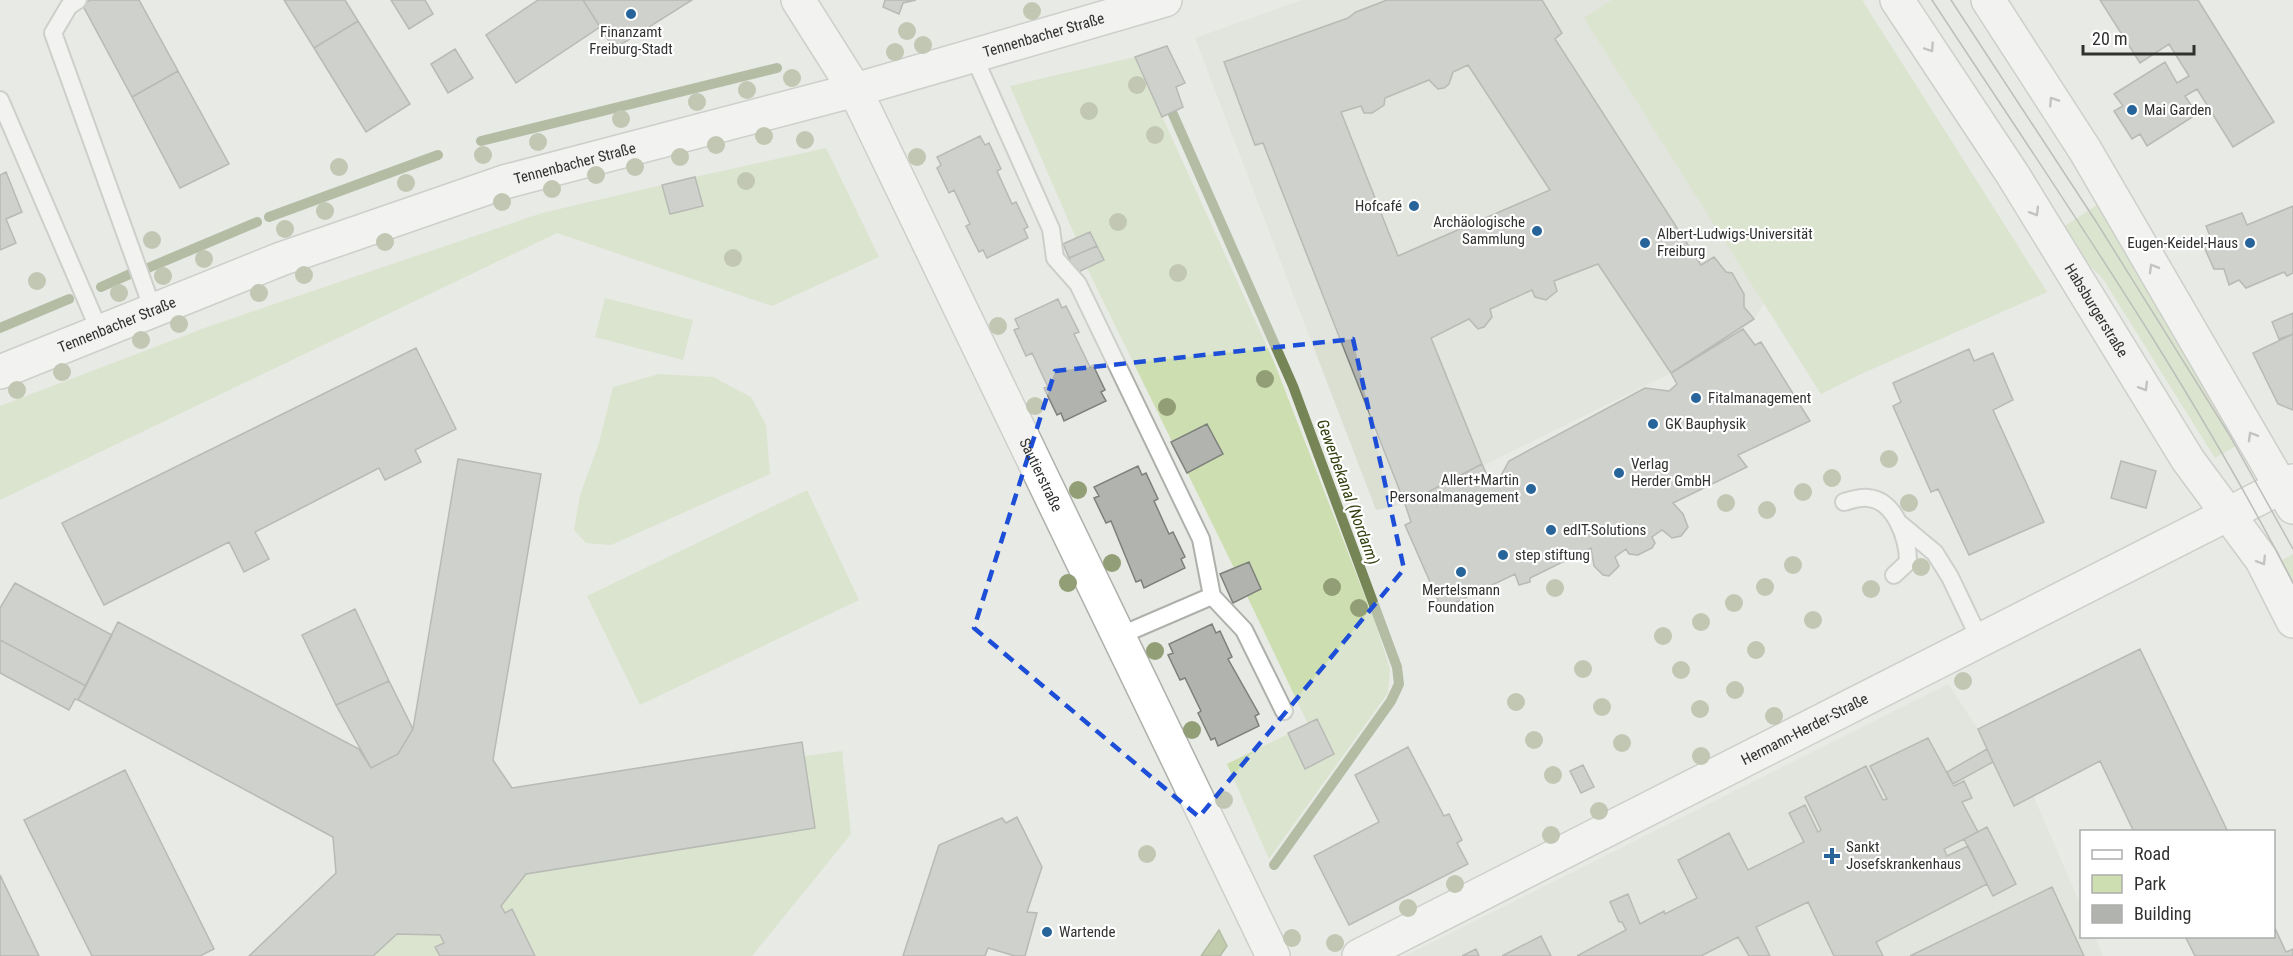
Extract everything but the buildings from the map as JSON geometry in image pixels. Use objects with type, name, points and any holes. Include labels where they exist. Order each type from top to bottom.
[{"type":"street","name":"Sautierstraße","points":[[798,0],[855,90],[1274,956]]},
{"type":"street","name":"Tennenbacher Straße","points":[[0,372],[281,259],[504,182],[974,57],[1098,10],[1165,0]]},
{"type":"street","name":"Habsburgerstraße","points":[[1897,0],[2013,175],[2188,460],[2238,509],[2293,621]]},
{"type":"street","points":[[1988,0],[2085,150],[2289,492]]},
{"type":"street","name":"Hermann-Herder-Straße","points":[[1359,956],[1981,642],[2238,509],[2289,492]]},
{"type":"lane","points":[[78,0],[69,6],[53,33],[153,310]]},
{"type":"lane","points":[[974,57],[1052,229],[1055,258],[1078,284],[1201,539],[1212,596],[1244,630],[1284,711]]},
{"type":"lane","points":[[0,100],[100,332]]},
{"type":"lane","points":[[1844,502],[1869,498],[1881,503],[1899,523],[1935,553],[1950,577],[1981,642]]},
{"type":"lane","points":[[1894,574],[1908,562],[1908,545],[1899,523]]},
{"type":"lane","points":[[1119,636],[1212,596]]},
{"type":"highlighted area","points":[[1353,339],[1404,569],[1199,817],[974,628],[1055,371]]},
{"type":"shaded area","name":"Albert-Ludwigs-Universität Freiburg","points":[[1302,0],[1862,0],[2047,292],[1863,373],[1821,394],[1764,303],[1754,319],[1743,329],[1671,373],[1405,504],[1376,510],[1195,38]]},
{"type":"shaded area","name":"Sankt Josefskrankenhaus","points":[[1948,684],[1978,729],[2014,805],[2033,795],[2080,904],[2080,938],[2095,938],[2103,956],[1405,956]]},
{"type":"shaded area","points":[[1219,930],[1227,946],[1220,956],[1201,956]]},
{"type":"green space","points":[[1612,0],[1862,0],[2047,292],[1863,373],[1821,394],[1584,18]]},
{"type":"green space","points":[[1135,57],[1274,362],[1375,622],[1390,669],[1388,693],[1269,859],[1227,764],[1308,724],[1247,596],[1261,589],[1249,562],[1234,568],[1087,268],[1103,260],[1090,232],[1076,238],[1010,86]]},
{"type":"green space","points":[[826,148],[879,257],[772,306],[557,233],[0,500],[0,406],[210,326],[542,213],[662,185],[670,214],[702,206],[695,177]]},
{"type":"green space","points":[[2103,201],[2243,442],[2215,458],[2103,279],[2057,231]]},
{"type":"green space","points":[[605,298],[693,320],[683,360],[595,337]]},
{"type":"green space","points":[[659,374],[713,377],[751,397],[766,425],[770,474],[611,545],[586,543],[574,530],[580,495],[599,443],[613,387]]},
{"type":"green space","points":[[807,490],[859,600],[640,705],[587,596]]},
{"type":"green space","points":[[2293,554],[2293,600],[2275,564]]},
{"type":"green space","points":[[842,751],[851,834],[752,956],[535,956],[512,910],[505,913],[501,906],[526,874],[815,828],[804,756]]},
{"type":"green space","points":[[397,934],[440,935],[444,943],[436,947],[440,956],[373,956]]},
{"type":"waterway","points":[[481,141],[777,68]]},
{"type":"waterway","name":"Gewerbekanal (Nordarm)","points":[[1172,112],[1293,386],[1397,667],[1399,684],[1391,701],[1274,865]]},
{"type":"waterway","points":[[269,217],[438,155]]},
{"type":"waterway","points":[[148,268],[257,222]]},
{"type":"waterway","points":[[101,287],[130,274]]},
{"type":"waterway","points":[[0,328],[69,299]]},
{"type":"tram line","points":[[1932,0],[2074,215],[2166,360],[2253,508],[2293,583]]},
{"type":"tram line","points":[[1951,0],[2097,223],[2230,436],[2293,549]]},
{"type":"place","name":"Finanzamt Freiburg-Stadt","points":[[631,14]]},
{"type":"place","name":"Mai Garden","points":[[2132,110]]},
{"type":"place","name":"Hofcafé","points":[[1414,206]]},
{"type":"place","name":"Archäologische Sammlung","points":[[1537,231]]},
{"type":"place","name":"Albert-Ludwigs-Universität Freiburg","points":[[1645,243]]},
{"type":"place","name":"Eugen-Keidel-Haus","points":[[2250,243]]},
{"type":"place","name":"Fitalmanagement","points":[[1696,398]]},
{"type":"place","name":"GK Bauphysik","points":[[1653,424]]},
{"type":"place","name":"Verlag Herder GmbH","points":[[1619,473]]},
{"type":"place","name":"Allert+Martin Personalmanagement","points":[[1531,489]]},
{"type":"place","name":"edIT-Solutions","points":[[1551,530]]},
{"type":"place","name":"step stiftung","points":[[1503,555]]},
{"type":"place","name":"Mertelsmann Foundation","points":[[1461,572]]},
{"type":"place","name":"Sankt Josefskrankenhaus","points":[[1832,856]]},
{"type":"place","name":"Wartende","points":[[1047,932]]}]
